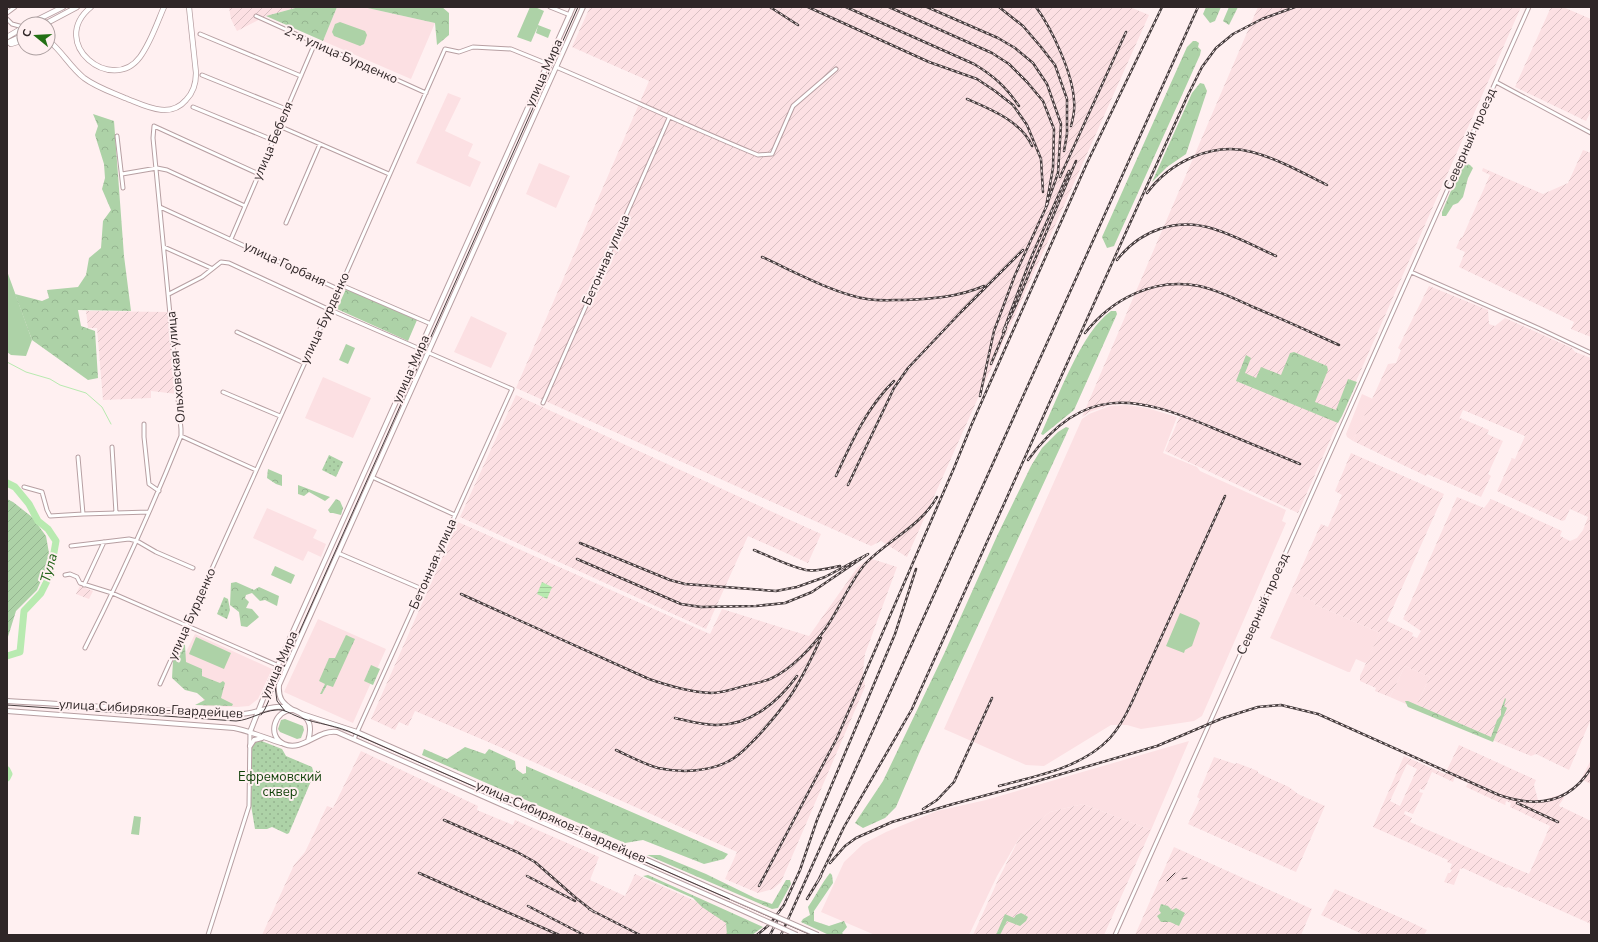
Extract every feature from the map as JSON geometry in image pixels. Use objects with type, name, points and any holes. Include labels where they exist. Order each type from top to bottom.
[{"type":"main road","points":[[45,16],[63,7]]},
{"type":"main road","points":[[56,18],[76,7]]},
{"type":"main road","points":[[91,7],[82,18],[79,25],[77,38],[79,47],[84,56],[94,65],[104,69],[114,69],[132,64],[140,58],[164,7]]},
{"type":"main road","points":[[56,47],[73,68],[95,85],[149,108],[167,111],[183,104],[191,95],[196,82],[189,7]]},
{"type":"main road","name":"улица Мира","points":[[250,732],[278,666],[573,7]]},
{"type":"main road","name":"улица Мира","points":[[293,710],[284,704],[280,698],[279,685],[583,7]]},
{"type":"main road","points":[[570,15],[578,18]]},
{"type":"main road","points":[[7,37],[16,32]]},
{"type":"main road","points":[[7,44],[16,39]]},
{"type":"main road","points":[[548,64],[556,67]]},
{"type":"main road","name":"улица Сибиряков-Гвардейцев","points":[[7,701],[156,712],[242,714],[258,712],[270,707],[280,706],[293,710]]},
{"type":"main road","points":[[293,710],[302,714],[307,718],[310,724],[308,741],[297,746],[283,744],[278,740],[274,732],[275,723],[278,717],[285,711],[293,710]]},
{"type":"main road","name":"улица Сибиряков-Гвардейцев","points":[[7,711],[234,728],[283,744]]},
{"type":"main road","name":"улица Сибиряков-Гвардейцев","points":[[302,714],[357,732],[818,935]]},
{"type":"main road","name":"улица Сибиряков-Гвардейцев","points":[[308,741],[323,734],[332,732],[354,739],[797,935]]},
{"type":"main road","points":[[250,746],[254,740],[265,738]]},
{"type":"main road","points":[[465,788],[468,781]]},
{"type":"street","points":[[7,13],[14,7]]},
{"type":"street","points":[[550,7],[570,15]]},
{"type":"street","name":"Северный проезд","points":[[1115,935],[1529,7]]},
{"type":"street","name":"2-я улица Бурденко","points":[[256,16],[426,93]]},
{"type":"street","points":[[7,19],[12,24],[16,25]]},
{"type":"street","points":[[200,34],[301,76]]},
{"type":"street","name":"улица Бебеля","points":[[231,239],[315,43]]},
{"type":"street","name":"улица Бурденко","points":[[160,684],[328,310],[341,285],[445,49],[459,52],[473,47],[511,49],[548,64]]},
{"type":"street","points":[[556,67],[642,103],[669,118],[758,155],[772,154],[793,106],[836,69]]},
{"type":"street","points":[[202,75],[286,109]]},
{"type":"street","points":[[1496,82],[1591,133]]},
{"type":"street","points":[[193,107],[273,140]]},
{"type":"street","name":"Бетонная улица","points":[[543,403],[669,118]]},
{"type":"street","name":"Ольховская улица","points":[[85,648],[137,541],[181,436],[169,294],[153,138],[154,126],[259,174]]},
{"type":"street","points":[[279,126],[389,174]]},
{"type":"street","points":[[117,136],[123,188]]},
{"type":"street","points":[[286,223],[320,144]]},
{"type":"street","points":[[122,174],[157,168],[166,170],[245,206]]},
{"type":"street","name":"улица Горбаня","points":[[160,207],[338,289]]},
{"type":"street","points":[[164,247],[212,268],[202,277],[169,294]]},
{"type":"street","name":"улица Горбаня","points":[[212,268],[221,262],[229,262],[328,310],[512,389]]},
{"type":"street","points":[[1411,272],[1591,353]]},
{"type":"street","name":"улица Горбаня","points":[[341,285],[431,324]]},
{"type":"street","points":[[236,332],[304,363]]},
{"type":"street","name":"Бетонная улица","points":[[354,739],[512,389]]},
{"type":"street","points":[[223,392],[280,416]]},
{"type":"street","points":[[144,424],[149,484],[158,492]]},
{"type":"street","points":[[181,436],[256,470]]},
{"type":"street","points":[[112,447],[116,513]]},
{"type":"street","points":[[78,457],[83,514]]},
{"type":"street","points":[[372,477],[455,515]]},
{"type":"street","points":[[24,487],[42,492],[50,516],[149,512]]},
{"type":"street","points":[[71,546],[129,539],[137,541],[156,552],[193,568]]},
{"type":"street","points":[[84,585],[104,542]]},
{"type":"street","points":[[338,553],[422,589]]},
{"type":"street","points":[[66,575],[70,574],[76,577],[80,584],[112,593],[286,669]]},
{"type":"street","points":[[208,935],[249,806],[250,732]]},
{"type":"shaded area","points":[[229,7],[299,7],[266,16],[237,31],[231,19]]},
{"type":"shaded area","points":[[337,7],[363,7],[435,23],[411,79],[323,41]]},
{"type":"shaded area","points":[[590,7],[1130,7],[1149,15],[907,557],[881,541],[871,546],[516,388],[649,81],[572,47]]},
{"type":"shaded area","points":[[1258,7],[1521,7],[1298,513],[1165,451],[1180,416],[1148,406],[1128,404],[1110,405],[1089,412],[1082,417]]},
{"type":"shaded area","points":[[1551,7],[1563,7],[1591,19],[1591,111],[1586,121],[1515,87]]},
{"type":"shaded area","points":[[448,93],[461,98],[445,131],[473,144],[468,156],[481,162],[470,187],[416,163]]},
{"type":"shaded area","points":[[1583,150],[1591,153],[1591,337],[1571,329],[1574,322],[1459,267],[1465,252],[1456,248],[1461,237],[1462,238],[1490,175],[1482,171],[1483,168],[1543,194],[1568,183]]},
{"type":"shaded area","points":[[539,163],[570,176],[556,208],[526,194]]},
{"type":"shaded area","points":[[1429,286],[1488,310],[1489,324],[1495,326],[1505,318],[1572,348],[1575,352],[1591,358],[1591,719],[1569,770],[1536,754],[1531,756],[1415,708],[1430,677],[1405,666],[1390,697],[1375,691],[1376,688],[1360,681],[1360,676],[1380,633],[1314,604],[1315,602],[1291,591],[1321,524],[1328,527],[1342,495],[1335,491],[1351,453],[1444,494],[1387,621],[1413,633],[1412,636],[1417,638],[1421,631],[1403,619],[1457,497],[1484,508],[1491,499],[1562,531],[1560,536],[1570,541],[1577,538],[1583,530],[1588,517],[1570,509],[1565,520],[1562,521],[1497,491],[1512,458],[1515,459],[1525,436],[1463,410],[1459,419],[1460,418],[1489,430],[1487,434],[1503,441],[1488,474],[1491,476],[1481,497],[1427,474],[1426,476],[1353,441],[1388,364],[1396,363],[1401,350],[1398,348]]},
{"type":"shaded area","points":[[86,311],[168,312],[174,387],[177,394],[151,391],[151,398],[103,400],[97,328],[88,328]]},
{"type":"shaded area","points":[[471,316],[507,333],[491,368],[454,352]]},
{"type":"shaded area","points":[[323,377],[371,398],[353,438],[305,418]]},
{"type":"shaded area","points":[[1362,394],[1373,399],[1353,441],[1347,437],[1346,434]]},
{"type":"shaded area","points":[[516,395],[821,534],[808,563],[748,536],[706,629],[460,517]]},
{"type":"shaded area","points":[[1127,405],[1147,408],[1177,417],[1163,453],[1197,467],[1200,471],[1286,510],[1282,521],[1286,523],[1202,716],[1194,721],[1141,729],[1127,725],[1111,725],[1044,766],[1026,765],[944,729],[1082,419],[1089,414],[1110,406]]},
{"type":"shaded area","points":[[267,508],[317,530],[313,538],[326,544],[321,557],[308,551],[303,561],[253,538]]},
{"type":"shaded area","points":[[458,522],[710,634],[722,609],[809,636],[857,568],[869,558],[897,567],[865,654],[863,671],[865,687],[781,882],[773,889],[758,893],[725,879],[737,852],[415,711],[408,726],[399,722],[395,730],[371,719]]},
{"type":"shaded area","points":[[542,582],[552,587],[547,599],[537,594]]},
{"type":"shaded area","points":[[80,586],[93,591],[89,599],[76,594]]},
{"type":"shaded area","points":[[1291,591],[1315,602],[1314,604],[1380,633],[1367,662],[1365,663],[1356,659],[1350,672],[1348,672],[1270,638]]},
{"type":"shaded area","points":[[318,619],[386,649],[353,723],[284,692]]},
{"type":"shaded area","points":[[195,634],[272,669],[258,699],[249,706],[203,706],[203,695],[181,662]]},
{"type":"shaded area","points":[[1405,666],[1430,677],[1415,708],[1390,697]]},
{"type":"shaded area","points":[[1189,741],[1151,830],[1083,804],[1050,812],[1021,835],[997,876],[969,935],[875,935],[821,912],[844,862],[863,844],[886,832],[937,811],[986,800]]},
{"type":"shaded area","points":[[1459,745],[1536,780],[1534,785],[1538,800],[1544,800],[1562,794],[1564,798],[1559,805],[1560,807],[1591,821],[1591,924],[1463,868],[1460,869],[1454,885],[1444,882],[1448,873],[1452,870],[1450,869],[1452,864],[1447,862],[1448,860],[1373,827],[1404,756],[1445,774]],"holes":[[[1407,764],[1417,769],[1400,806],[1390,801]],[[1432,772],[1453,782],[1455,777],[1468,783],[1466,787],[1505,805],[1506,801],[1511,803],[1510,807],[1550,826],[1529,874],[1410,822],[1412,818],[1404,814],[1405,811],[1413,814],[1423,793],[1419,792],[1420,789],[1424,790]]]},
{"type":"shaded area","points":[[361,751],[478,806],[477,810],[513,825],[515,820],[599,857],[590,880],[625,896],[635,874],[756,928],[752,935],[262,935],[294,865],[305,852],[327,806],[333,808]]},
{"type":"shaded area","points":[[1214,757],[1235,764],[1237,763],[1258,771],[1258,773],[1289,787],[1298,794],[1325,806],[1296,872],[1188,824],[1200,799],[1197,797]]},
{"type":"shaded area","points":[[1591,760],[1591,784],[1581,779]]},
{"type":"shaded area","points":[[1083,804],[1151,830],[1104,935],[973,935],[999,878],[1021,835],[1050,812]]},
{"type":"shaded area","points":[[1174,847],[1312,909],[1301,935],[1135,935]]},
{"type":"shaded area","points":[[1335,889],[1427,930],[1424,935],[1364,935],[1321,915]]},
{"type":"green space","points":[[299,7],[337,7],[323,41],[266,16]]},
{"type":"green space","points":[[363,7],[442,7],[449,13],[449,35],[437,45],[435,23]]},
{"type":"green space","points":[[530,7],[535,7],[544,11],[538,25],[551,30],[548,38],[536,33],[538,26],[531,42],[517,37]]},
{"type":"green space","points":[[1206,7],[1221,7],[1215,21],[1210,23],[1203,14]]},
{"type":"green space","points":[[1229,7],[1238,7],[1229,25],[1223,21]]},
{"type":"green space","points":[[340,22],[365,31],[367,35],[364,44],[360,46],[334,36],[332,32],[335,24]]},
{"type":"green space","points":[[1193,41],[1199,43],[1198,47],[1201,50],[1200,55],[1114,246],[1107,248],[1102,237],[1187,47]]},
{"type":"green space","points":[[1200,83],[1204,84],[1207,91],[1186,154],[1167,167],[1152,182],[1192,93]]},
{"type":"green space","points":[[93,114],[114,121],[124,256],[131,311],[78,310],[81,326],[95,331],[98,378],[88,380],[32,340],[15,294],[42,301],[49,298],[47,290],[78,287],[86,275],[89,258],[101,248],[103,221],[111,210],[102,189],[105,178],[104,164],[95,135],[98,126]]},
{"type":"green space","points":[[1465,163],[1473,168],[1468,178],[1463,197],[1458,203],[1453,205],[1446,216],[1442,216],[1442,212],[1462,165]]},
{"type":"green space","points":[[7,271],[32,340],[26,356],[11,355],[7,352]]},
{"type":"green space","points":[[346,289],[417,320],[408,341],[337,309]]},
{"type":"green space","points":[[1111,311],[1116,311],[1117,314],[1074,410],[1043,435],[1041,434],[1080,350],[1100,321]]},
{"type":"green space","points":[[346,344],[355,348],[348,364],[339,360]]},
{"type":"green space","points":[[1294,352],[1327,366],[1328,370],[1315,402],[1336,410],[1348,379],[1357,382],[1338,423],[1236,381],[1246,355],[1251,358],[1245,373],[1256,378],[1261,367],[1281,375],[1290,353]]},
{"type":"green space","points":[[1066,427],[1069,428],[1065,437],[920,751],[896,807],[885,818],[863,828],[855,823],[883,781],[944,654],[997,536],[1031,466],[1042,448],[1058,432]]},
{"type":"green space","points":[[329,455],[343,462],[336,477],[322,470]]},
{"type":"green space","points":[[268,469],[282,475],[282,486],[267,478]]},
{"type":"green space","points":[[298,485],[330,497],[325,501],[309,492],[304,496],[298,494]]},
{"type":"green space","points":[[7,499],[32,517],[46,536],[50,559],[37,590],[16,611],[7,640]]},
{"type":"green space","points":[[336,499],[340,501],[343,508],[341,515],[330,513],[328,510]]},
{"type":"green space","points":[[275,566],[295,575],[291,584],[271,575]]},
{"type":"green space","points":[[236,582],[254,590],[259,587],[279,596],[277,606],[265,600],[260,601],[252,593],[246,595],[245,598],[249,602],[246,608],[252,609],[259,617],[247,627],[241,626],[239,612],[230,605],[231,583]]},
{"type":"green space","points":[[224,597],[228,599],[230,610],[227,619],[217,614]]},
{"type":"green space","points":[[1180,613],[1197,620],[1200,623],[1192,646],[1185,650],[1184,653],[1166,646]]},
{"type":"green space","points":[[346,635],[355,639],[333,687],[327,685],[322,694],[320,694],[325,684],[319,681],[329,658],[335,658]]},
{"type":"green space","points":[[196,637],[231,653],[224,669],[189,654]]},
{"type":"green space","points":[[183,643],[185,645],[186,662],[202,669],[202,676],[220,683],[223,681],[225,683],[221,698],[233,704],[232,706],[195,705],[205,700],[197,693],[185,690],[172,678],[173,661]]},
{"type":"green space","points":[[371,665],[380,669],[373,685],[364,681]]},
{"type":"green space","points":[[1505,698],[1504,706],[1507,708],[1493,742],[1408,707],[1405,701],[1491,737],[1497,720],[1501,715],[1501,709]]},
{"type":"green space","points":[[285,719],[303,726],[304,730],[301,738],[297,739],[280,732],[278,729],[281,720]]},
{"type":"green space","name":"Ефремовский сквер","points":[[255,740],[259,740],[282,749],[286,756],[312,767],[314,774],[289,833],[287,834],[272,827],[267,829],[255,829],[251,805],[252,746]]},
{"type":"green space","points":[[465,747],[485,754],[489,749],[515,761],[516,769],[523,774],[526,773],[526,766],[728,854],[724,859],[704,864],[643,840],[625,843],[422,755],[424,749],[447,759]]},
{"type":"green space","points":[[134,816],[141,817],[139,835],[131,834]]},
{"type":"green space","points":[[647,855],[660,855],[706,874],[755,898],[772,904],[786,880],[790,880],[791,884],[778,908],[772,909]]},
{"type":"green space","points":[[830,873],[832,875],[833,883],[814,911],[814,921],[829,926],[844,921],[847,927],[842,933],[844,935],[829,935],[801,922],[810,915],[808,907]]},
{"type":"green space","points":[[648,875],[763,927],[752,935],[727,935],[726,923],[702,907],[693,898],[643,876]]},
{"type":"green space","points":[[1161,904],[1168,906],[1172,910],[1176,908],[1185,913],[1179,926],[1170,922],[1161,922],[1157,916],[1161,913],[1159,910]]},
{"type":"green space","points":[[1021,913],[1028,917],[1026,921],[1020,926],[1007,921],[1000,935],[996,935],[1005,914],[1014,918],[1016,915]]},
{"type":"waterway","points":[[7,362],[26,372],[50,379],[60,385],[86,393],[102,407],[111,424]]},
{"type":"waterway","name":"Тула","points":[[7,483],[15,487],[29,504],[38,521],[48,529],[56,541],[50,575],[41,593],[24,611],[20,652],[7,656]]},
{"type":"waterway","name":"Тула","points":[[7,770],[9,774],[7,778]]},
{"type":"tram line","points":[[261,715],[578,7]]},
{"type":"tram line","points":[[275,686],[277,701],[285,711]]},
{"type":"tram line","points":[[7,705],[236,721],[271,711],[283,710],[300,718],[348,731],[811,935]]},
{"type":"tram line","points":[[1167,881],[1175,873]]},
{"type":"tram line","points":[[1182,879],[1187,878]]},
{"type":"railway","points":[[770,7],[798,25]]},
{"type":"railway","points":[[808,7],[929,62],[977,79],[1013,105],[1027,125],[1041,159],[1043,192]]},
{"type":"railway","points":[[846,7],[974,64],[999,82],[1019,106]]},
{"type":"railway","points":[[889,7],[992,53],[1009,64],[1043,101],[1054,129],[1053,168],[1046,207],[1058,173],[1061,124],[1047,84],[1033,63],[1015,48],[998,38],[927,7]]},
{"type":"railway","points":[[999,7],[1023,26],[1055,65],[1067,99],[1067,134],[1064,151]]},
{"type":"railway","points":[[1036,7],[1055,39],[1070,78],[1074,104],[1074,114],[1071,126]]},
{"type":"railway","points":[[759,886],[837,738],[971,426],[1087,163],[1162,7]]},
{"type":"railway","points":[[781,935],[1198,7]]},
{"type":"railway","points":[[818,881],[844,827],[912,709],[1187,97],[1202,67],[1216,48],[1233,34],[1262,19],[1295,7]]},
{"type":"railway","points":[[1060,177],[1126,32]]},
{"type":"railway","points":[[967,99],[995,112],[1013,123],[1027,137],[1032,146]]},
{"type":"railway","points":[[1147,193],[1168,172],[1180,164],[1194,157],[1222,149],[1237,149],[1271,158],[1327,185]]},
{"type":"railway","points":[[1069,171],[1031,258],[1003,332],[1016,305],[1076,161]]},
{"type":"railway","points":[[980,396],[994,331],[1015,275],[1048,203]]},
{"type":"railway","points":[[1117,260],[1126,250],[1148,234],[1160,229],[1186,225],[1214,229],[1238,238],[1276,256]]},
{"type":"railway","points":[[848,485],[894,388],[908,368],[1023,250]]},
{"type":"railway","points":[[762,257],[828,287],[872,300],[935,298],[964,293],[984,286]]},
{"type":"railway","points":[[1085,333],[1108,310],[1135,293],[1150,288],[1182,284],[1199,286],[1220,292],[1339,345]]},
{"type":"railway","points":[[991,364],[1006,328]]},
{"type":"railway","points":[[836,476],[860,426],[884,391],[894,381]]},
{"type":"railway","points":[[1028,460],[1049,435],[1070,418],[1091,408],[1112,403],[1135,404],[1159,408],[1185,417],[1300,464]]},
{"type":"railway","points":[[999,786],[1058,770],[1072,764],[1086,757],[1110,738],[1122,721],[1132,702],[1225,496]]},
{"type":"railway","points":[[461,594],[649,679],[687,690],[711,693],[724,692],[770,679],[794,664],[826,628],[860,570],[875,555],[913,525],[937,497]]},
{"type":"railway","points":[[577,559],[681,604],[701,607],[756,606],[785,603],[812,592],[868,554],[825,577],[797,587],[776,591],[685,584],[670,580],[580,543]]},
{"type":"railway","points":[[754,550],[786,564],[806,570],[819,570],[840,566]]},
{"type":"railway","points":[[757,935],[770,924],[784,905],[800,870],[817,820],[895,634],[916,569]]},
{"type":"railway","points":[[616,750],[658,768],[676,771],[704,769],[721,765],[733,759],[757,737],[787,701],[803,674],[821,638]]},
{"type":"railway","points":[[675,718],[710,725],[728,724],[740,721],[762,711],[781,695],[797,676]]},
{"type":"railway","points":[[923,809],[937,800],[954,782],[992,698]]},
{"type":"railway","points":[[830,863],[845,846],[856,838],[892,822],[1157,746],[1223,718],[1258,707],[1281,705],[1318,714],[1499,795],[1513,799],[1539,802],[1562,796],[1573,789],[1591,768]]},
{"type":"railway","points":[[1517,803],[1558,822]]},
{"type":"railway","points":[[444,820],[517,852],[535,862],[594,912]]},
{"type":"railway","points":[[419,873],[559,935]]},
{"type":"railway","points":[[527,876],[575,901]]},
{"type":"railway","points":[[807,899],[821,876]]},
{"type":"railway","points":[[528,906],[584,935]]},
{"type":"railway","points":[[589,909],[640,935]]},
{"type":"railway","points":[[770,935],[778,919]]}]
